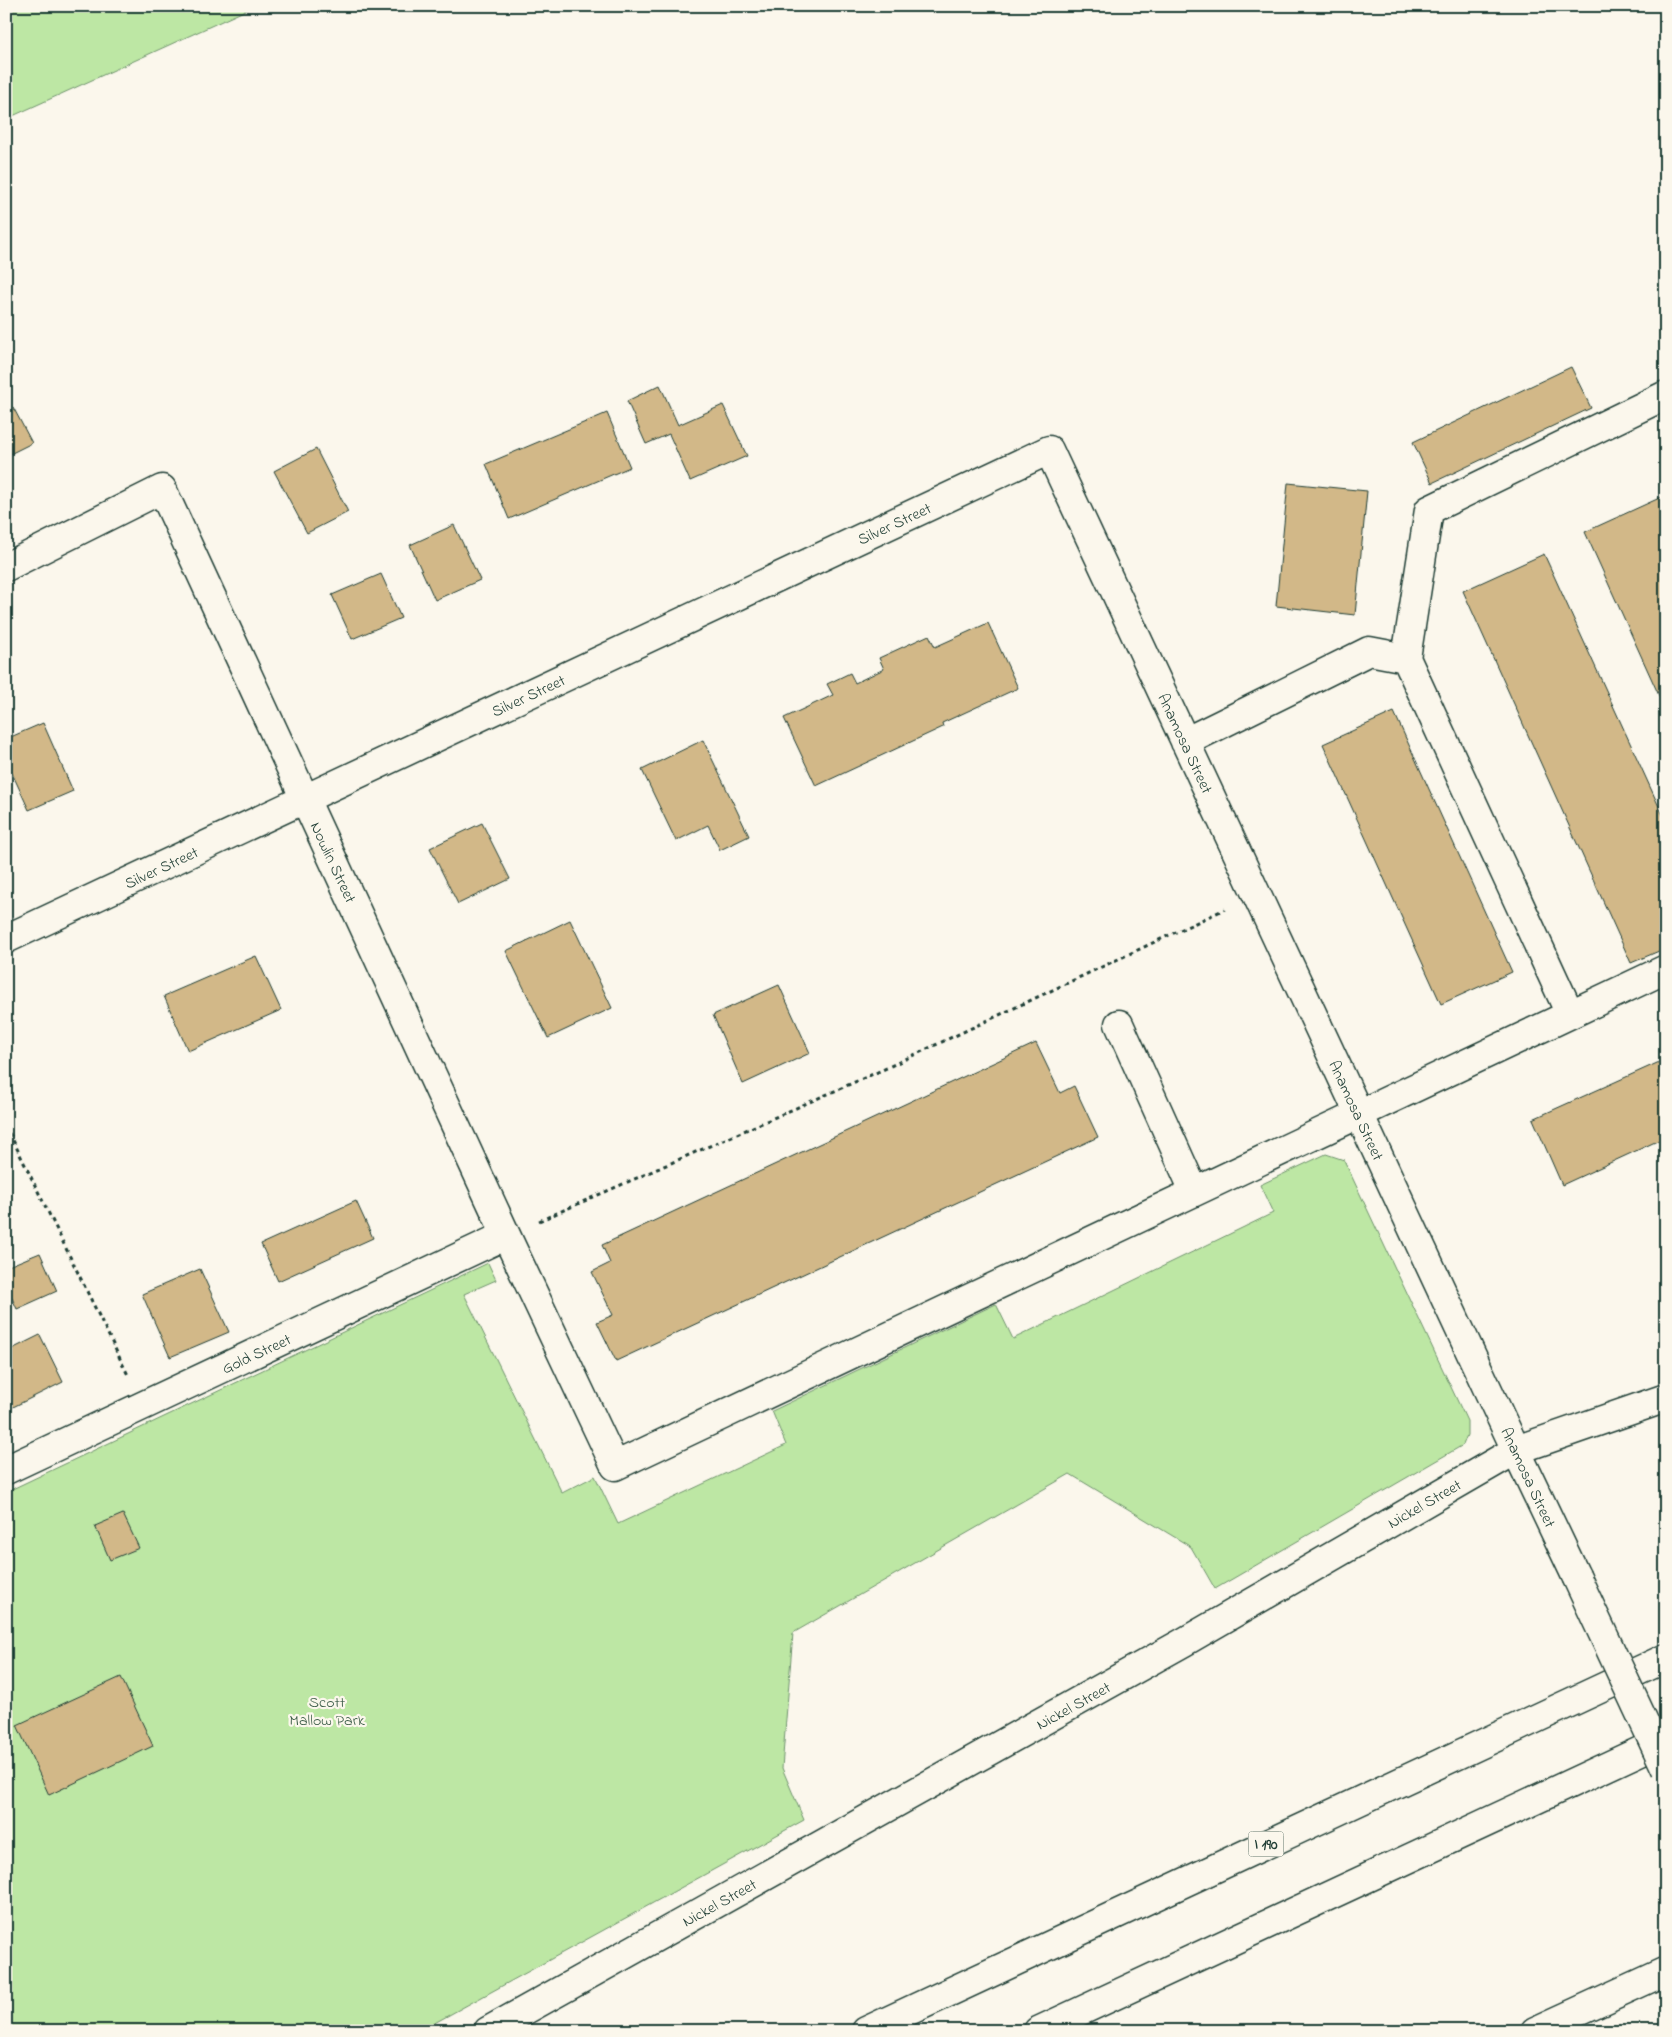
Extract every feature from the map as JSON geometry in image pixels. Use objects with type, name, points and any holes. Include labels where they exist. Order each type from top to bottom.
[{"type":"main road","points":[[1570,1014],[1406,658],[1429,510],[1666,395]]},
{"type":"main road","name":"Anamosa Street","points":[[1049,450],[1666,1769]]},
{"type":"main road","name":"Silver Street","points":[[6,939],[1049,450]]},
{"type":"main road","name":"Nowlin Street","points":[[6,567],[162,489],[506,1235],[615,1466],[1194,1191]]},
{"type":"main road","points":[[1185,742],[1369,651],[1406,658]]},
{"type":"main road","points":[[1118,1024],[1194,1191],[1666,969]]},
{"type":"main road","name":"Gold Street","points":[[6,1470],[506,1235]]},
{"type":"main road","name":"Nickel Street","points":[[488,2031],[1175,1647],[1516,1450],[1666,1398]]},
{"type":"main road","name":"I 190","points":[[866,2031],[1666,1658]]},
{"type":"main road","points":[[1038,2031],[1666,1739]]},
{"type":"main road","points":[[1535,2031],[1666,1970]]},
{"type":"path","points":[[506,1235],[880,1071],[1256,894]]},
{"type":"path","points":[[6,1126],[143,1406]]},
{"type":"green space","points":[[6,6],[255,6],[6,119]]},
{"type":"green space","name":"Scott Mallow Park","points":[[1326,1154],[1344,1160],[1467,1421],[1467,1435],[1463,1445],[1215,1589],[1191,1547],[1070,1474],[793,1633],[782,1768],[804,1820],[420,2031],[11,2031],[6,2021],[6,1492],[488,1263],[496,1280],[464,1294],[562,1493],[595,1476],[618,1524],[786,1445],[772,1411],[996,1304],[1013,1339],[1273,1213],[1260,1185]]},
{"type":"building","points":[[1571,367],[1591,408],[1432,483],[1413,442]]},
{"type":"building","points":[[660,385],[678,425],[723,405],[747,456],[690,481],[669,434],[646,444],[627,401]]},
{"type":"building","points":[[13,407],[32,443],[6,456],[6,410]]},
{"type":"building","points":[[607,413],[630,467],[509,519],[486,464]]},
{"type":"building","points":[[316,449],[348,512],[307,533],[274,471]]},
{"type":"building","points":[[1288,483],[1367,491],[1355,615],[1276,606]]},
{"type":"building","points":[[1666,495],[1666,711],[1585,532]]},
{"type":"building","points":[[454,525],[480,580],[435,600],[410,545]]},
{"type":"building","points":[[1544,554],[1666,822],[1666,948],[1631,963],[1463,591]]},
{"type":"building","points":[[381,574],[401,618],[352,639],[332,595]]},
{"type":"building","points":[[988,623],[1018,688],[942,723],[943,727],[816,786],[784,718],[833,695],[827,684],[850,673],[855,683],[884,669],[879,658],[929,635],[935,647]]},
{"type":"building","points":[[1394,712],[1512,972],[1441,1004],[1323,744]]},
{"type":"building","points":[[43,723],[73,791],[29,810],[6,760],[6,739]]},
{"type":"building","points":[[703,740],[749,836],[720,850],[708,825],[676,841],[642,770]]},
{"type":"building","points":[[482,823],[510,879],[458,904],[430,848]]},
{"type":"building","points":[[570,920],[612,1008],[548,1038],[506,951]]},
{"type":"building","points":[[256,956],[281,1010],[188,1051],[164,996]]},
{"type":"building","points":[[779,985],[810,1053],[743,1084],[713,1015]]},
{"type":"building","points":[[1036,1043],[1060,1093],[1074,1086],[1098,1137],[616,1361],[597,1322],[613,1315],[592,1272],[610,1263],[602,1245]]},
{"type":"building","points":[[1666,1059],[1666,1137],[1562,1185],[1533,1119]]},
{"type":"building","points":[[356,1201],[373,1238],[278,1281],[261,1244]]},
{"type":"building","points":[[40,1253],[57,1291],[17,1309],[6,1285],[6,1267]]},
{"type":"building","points":[[200,1269],[229,1332],[170,1357],[142,1294]]},
{"type":"building","points":[[40,1335],[63,1382],[11,1408],[6,1398],[6,1352]]},
{"type":"building","points":[[123,1514],[139,1548],[110,1560],[95,1526]]},
{"type":"building","points":[[121,1677],[153,1746],[49,1795],[17,1725]]}]
